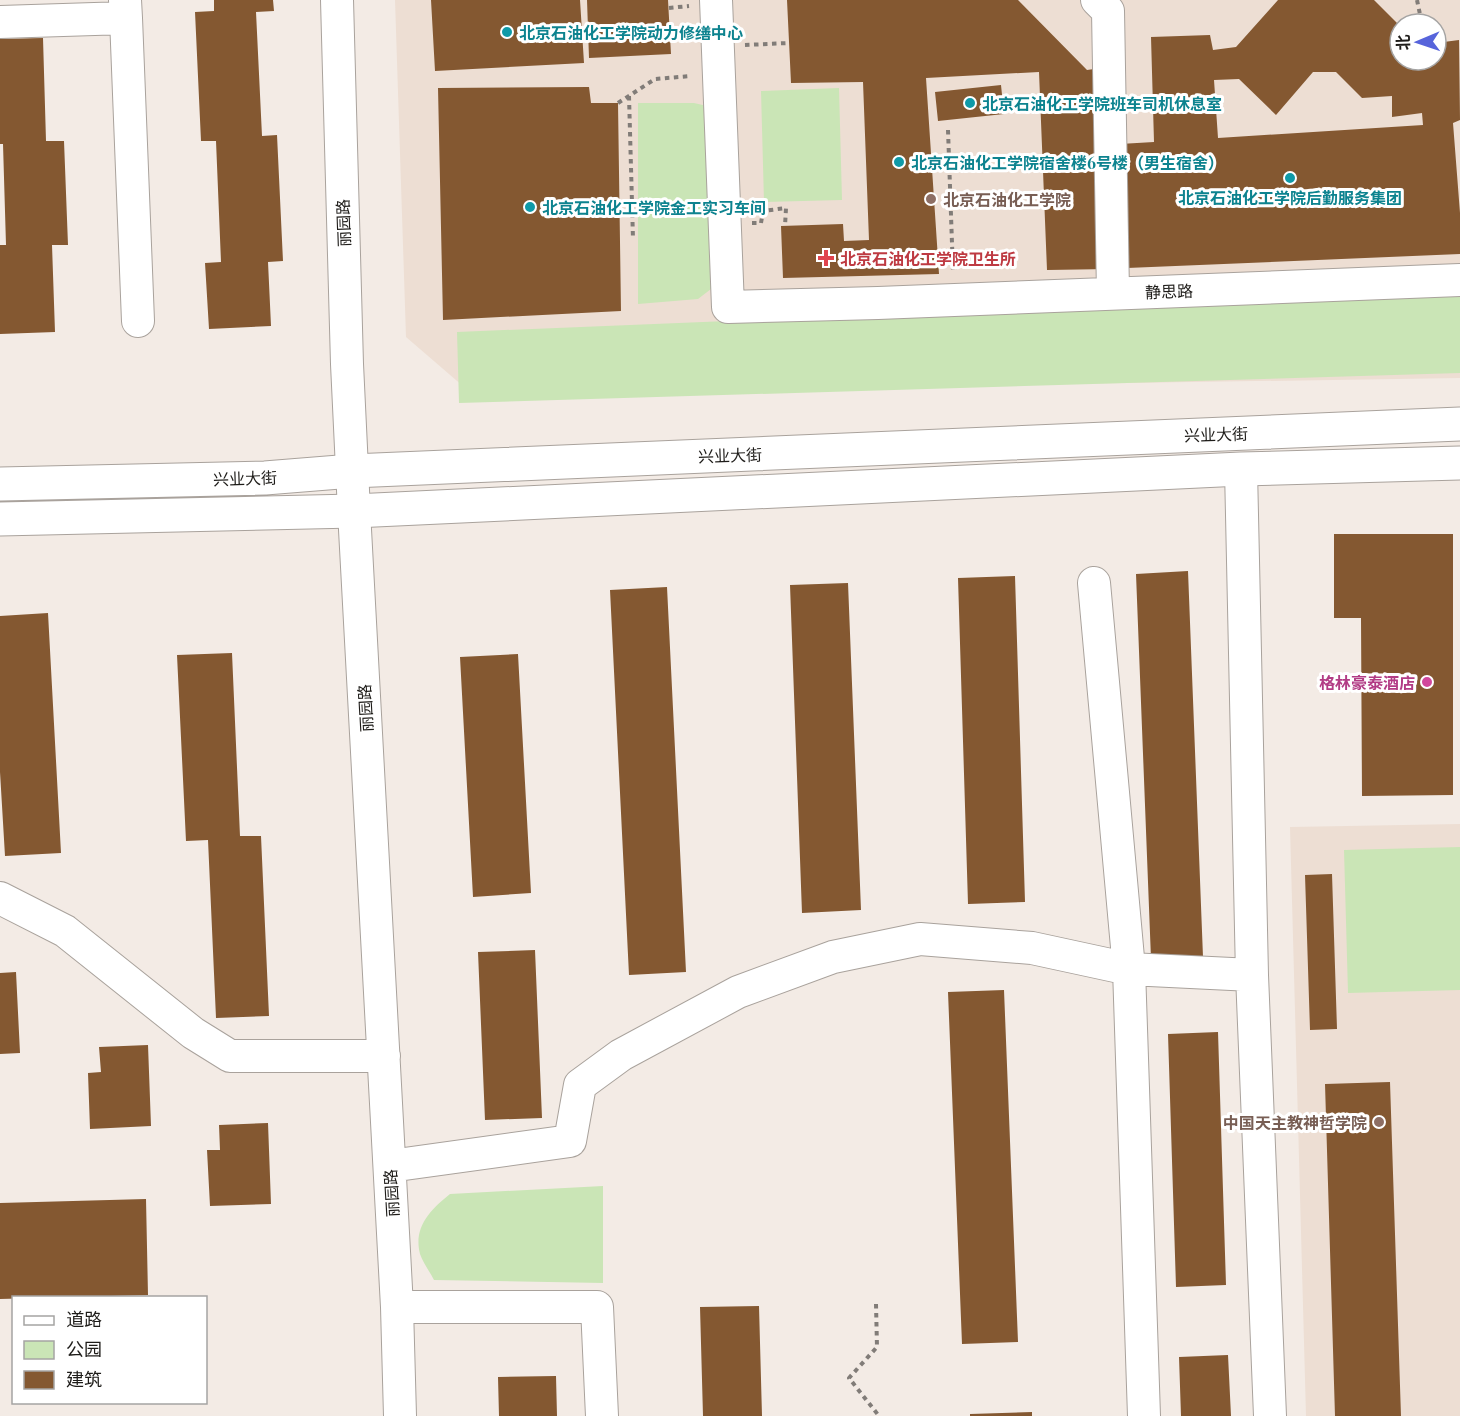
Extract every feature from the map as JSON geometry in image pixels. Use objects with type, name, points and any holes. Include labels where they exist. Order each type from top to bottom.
[{"type":"main road","name":"兴业大街","points":[[0,484],[265,478],[352,471],[1460,424]]},
{"type":"main road","points":[[0,519],[354,511],[1241,469],[1460,463]]},
{"type":"street","name":"丽园路","points":[[337,0],[347,364],[390,1166],[400,1416]]},
{"type":"street","points":[[716,0],[724,222]]},
{"type":"street","points":[[1097,0],[1108,11],[1113,293]]},
{"type":"street","points":[[0,22],[125,9],[138,321]]},
{"type":"street","name":"静思路","points":[[724,222],[728,307],[1460,280]]},
{"type":"street","points":[[1241,469],[1251,975],[1270,1416]]},
{"type":"street","points":[[1094,583],[1129,969],[1144,1416]]},
{"type":"street","points":[[0,898],[65,932],[193,1033],[230,1056],[384,1056]]},
{"type":"street","points":[[390,1166],[570,1141],[580,1085],[621,1055],[738,992],[833,957],[920,939],[1032,948],[1129,969],[1251,975]]},
{"type":"street","points":[[397,1307],[597,1307],[602,1416]]},
{"type":"path","points":[[618,103],[655,79],[718,60],[789,43]]},
{"type":"path","points":[[629,96],[633,239]]},
{"type":"path","points":[[948,130],[954,300]]},
{"type":"path","points":[[724,222],[761,223],[763,210],[786,208],[785,226]]},
{"type":"path","points":[[876,1304],[878,1347],[849,1378],[879,1416]]},
{"type":"shaded area","name":"北京石油化工学院","points":[[395,0],[1460,0],[1460,378],[471,393],[406,337]]},
{"type":"shaded area","name":"中国天主教神哲学院","points":[[1460,824],[1460,1416],[1306,1416],[1290,827]]},
{"type":"green space","points":[[839,88],[842,200],[764,202],[761,91]]},
{"type":"green space","points":[[638,103],[694,103],[707,106],[711,289],[698,299],[638,304]]},
{"type":"green space","points":[[1460,291],[1460,373],[459,403],[457,332]]},
{"type":"green space","points":[[1460,847],[1460,990],[1348,993],[1344,850]]},
{"type":"green space","points":[[603,1186],[603,1283],[434,1280],[420,1254],[418,1244],[421,1227],[430,1212],[450,1194]]},
{"type":"building","points":[[214,0],[273,0],[274,11],[256,12],[262,136],[277,135],[283,261],[268,262],[271,326],[209,329],[205,263],[221,262],[216,141],[201,141],[195,12],[214,11]]},
{"type":"building","name":"北京石油化工学院动力修缮中心","points":[[431,0],[580,0],[584,63],[435,71]]},
{"type":"building","points":[[587,0],[668,0],[671,54],[589,58]]},
{"type":"building","name":"北京石油化工学院宿舍楼6号楼（男生宿舍）","points":[[787,0],[1018,0],[1087,70],[1101,68],[1110,269],[1047,270],[1039,72],[926,78],[939,274],[783,278],[781,226],[843,224],[844,241],[869,240],[863,82],[791,83]]},
{"type":"building","name":"北京石油化工学院后勤服务集团","points":[[1278,0],[1374,0],[1388,14],[1388,72],[1448,72],[1448,41],[1459,40],[1460,120],[1453,123],[1460,213],[1460,254],[1127,268],[1120,144],[1154,142],[1151,37],[1210,35],[1213,50],[1236,47]],"holes":[[[1313,72],[1336,72],[1362,98],[1392,96],[1392,117],[1422,113],[1423,125],[1218,138],[1214,80],[1239,79],[1276,115]]]},
{"type":"building","points":[[43,38],[46,141],[64,141],[68,245],[52,245],[55,332],[0,334],[0,245],[6,245],[3,144],[0,144],[0,39]]},
{"type":"building","name":"北京石油化工学院班车司机休息室","points":[[1001,85],[1004,114],[938,121],[935,92]]},
{"type":"building","name":"北京石油化工学院金工实习车间","points":[[589,87],[591,103],[618,103],[621,311],[443,320],[438,88]]},
{"type":"building","points":[[1334,534],[1453,534],[1453,795],[1362,796],[1361,618],[1334,618]]},
{"type":"building","points":[[1188,571],[1203,957],[1151,959],[1136,574]]},
{"type":"building","points":[[1015,576],[1025,902],[968,904],[958,578]]},
{"type":"building","points":[[848,583],[861,910],[802,913],[790,585]]},
{"type":"building","points":[[667,587],[686,972],[629,975],[610,590]]},
{"type":"building","points":[[48,613],[61,853],[5,856],[0,772],[0,616]]},
{"type":"building","points":[[232,653],[240,836],[261,836],[269,1016],[216,1018],[208,840],[186,841],[177,655]]},
{"type":"building","points":[[518,654],[531,893],[473,897],[460,657]]},
{"type":"building","points":[[1332,874],[1337,1029],[1310,1030],[1305,875]]},
{"type":"building","points":[[535,950],[542,1118],[485,1120],[478,952]]},
{"type":"building","points":[[16,972],[20,1053],[0,1054],[0,973]]},
{"type":"building","points":[[1004,990],[1018,1342],[962,1344],[948,992]]},
{"type":"building","points":[[1218,1032],[1226,1285],[1176,1287],[1168,1034]]},
{"type":"building","points":[[148,1045],[151,1126],[90,1129],[88,1073],[101,1072],[99,1047]]},
{"type":"building","points":[[1390,1082],[1401,1416],[1335,1416],[1325,1084]]},
{"type":"building","points":[[268,1123],[271,1204],[210,1206],[207,1150],[220,1150],[219,1125]]},
{"type":"building","points":[[146,1199],[148,1295],[12,1296],[12,1299],[0,1299],[0,1203]]},
{"type":"building","points":[[759,1306],[762,1416],[703,1416],[700,1307]]},
{"type":"building","points":[[1228,1355],[1231,1416],[1181,1416],[1179,1357]]},
{"type":"building","points":[[556,1376],[557,1416],[499,1416],[498,1377]]},
{"type":"building","points":[[1032,1412],[1032,1416],[970,1416],[970,1414]]},
{"type":"place","name":"北京石油化工学院动力修缮中心","points":[[507,32]]},
{"type":"place","name":"北京石油化工学院班车司机休息室","points":[[970,103]]},
{"type":"place","name":"北京石油化工学院宿舍楼6号楼（男生宿舍）","points":[[899,162]]},
{"type":"place","name":"北京石油化工学院后勤服务集团","points":[[1290,178]]},
{"type":"place","name":"北京石油化工学院","points":[[931,199]]},
{"type":"place","name":"北京石油化工学院金工实习车间","points":[[530,207]]},
{"type":"place","name":"北京石油化工学院卫生所","points":[[826,258]]},
{"type":"place","name":"格林豪泰酒店","points":[[1427,682]]},
{"type":"place","name":"中国天主教神哲学院","points":[[1379,1122]]}]
